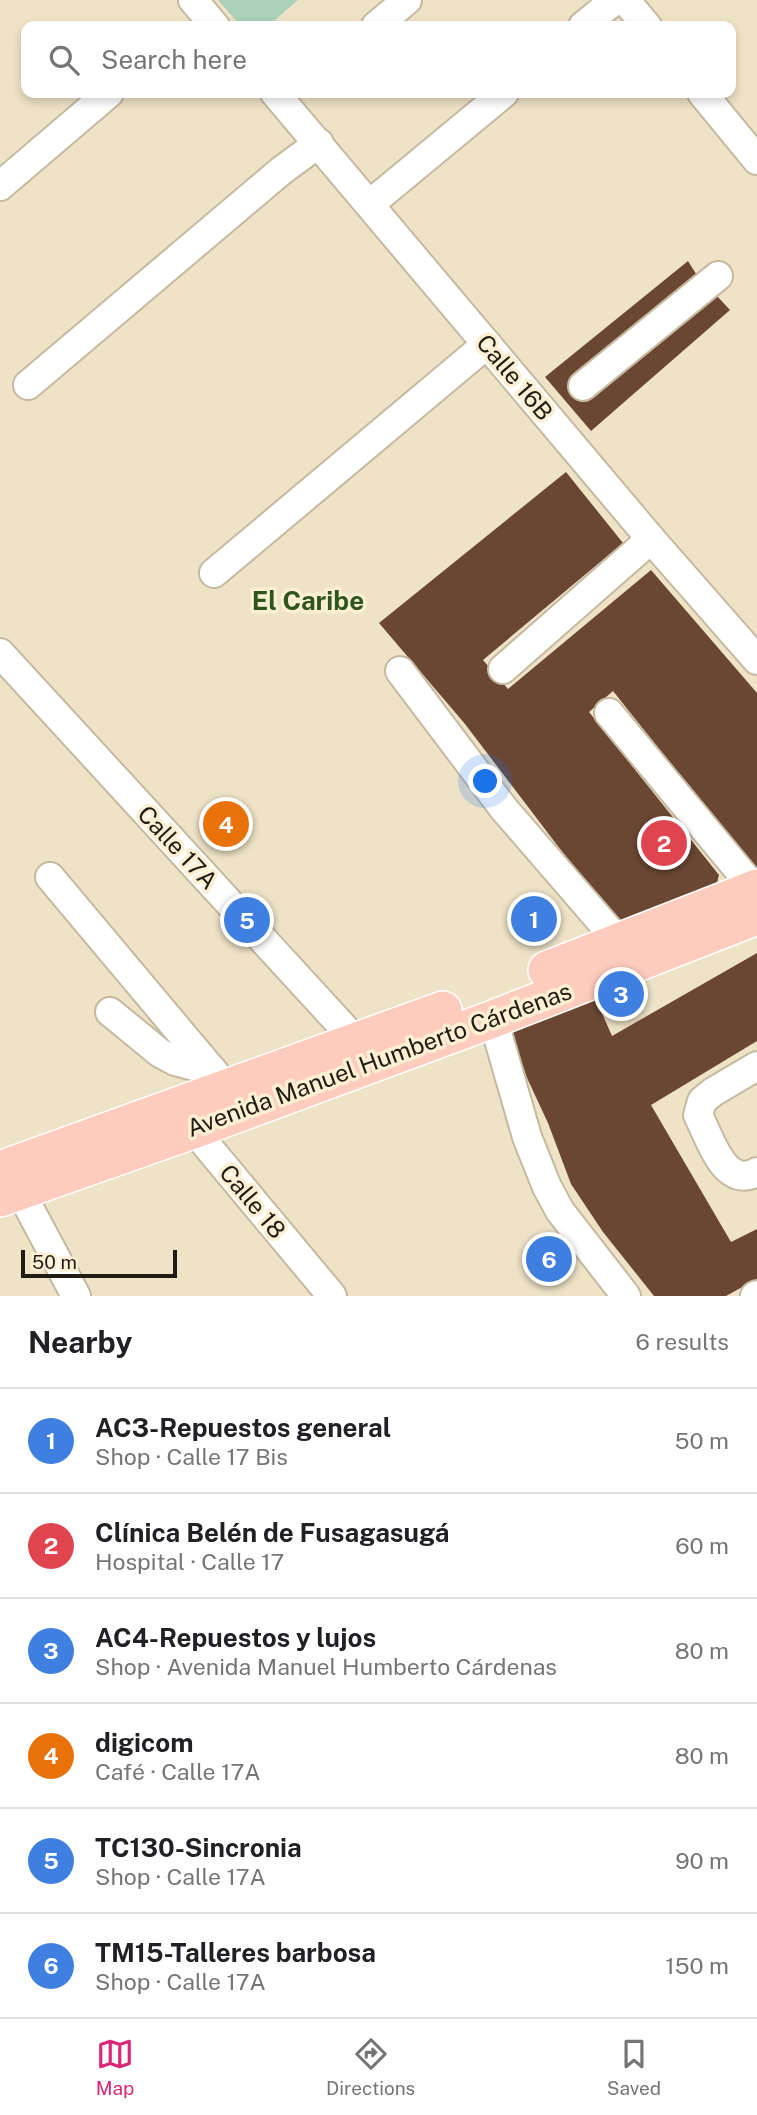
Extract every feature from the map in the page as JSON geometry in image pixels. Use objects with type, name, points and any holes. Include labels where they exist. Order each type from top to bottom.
[{"type":"main road","name":"Avenida Manuel Humberto Cárdenas","points":[[183,1118],[220,1079],[356,1041],[487,994],[619,942],[756,896]]},
{"type":"main road","name":"Avenida Manuel Humberto Cárdenas","points":[[7,1186],[183,1118],[493,1018],[756,896]]},
{"type":"street","points":[[382,21],[407,0]]},
{"type":"street","points":[[589,21],[615,0]]},
{"type":"street","points":[[625,0],[643,21]]},
{"type":"street","points":[[0,186],[103,98]]},
{"type":"street","name":"Calle 16B","points":[[286,98],[318,143],[487,344],[552,408],[650,538],[757,660]]},
{"type":"street","points":[[370,204],[498,98]]},
{"type":"street","points":[[706,98],[757,160]]},
{"type":"street","points":[[28,385],[281,171],[318,143]]},
{"type":"street","points":[[583,386],[718,276]]},
{"type":"street","points":[[214,573],[487,344]]},
{"type":"street","points":[[503,669],[650,538]]},
{"type":"street","name":"Calle 17A","points":[[0,653],[356,1041]]},
{"type":"street","points":[[400,671],[504,809],[619,942]]},
{"type":"street","points":[[609,713],[756,896]]},
{"type":"street","points":[[51,877],[220,1079]]},
{"type":"street","points":[[110,1012],[160,1053],[220,1079]]},
{"type":"street","points":[[493,1018],[527,1137],[547,1187],[560,1211],[626,1296]]},
{"type":"street","points":[[757,1066],[702,1101],[698,1115],[723,1165],[733,1175],[748,1177],[757,1172]]},
{"type":"street","name":"Calle 18","points":[[183,1118],[332,1296]]},
{"type":"street","points":[[7,1186],[76,1296]]},
{"type":"green space","points":[[218,0],[298,0],[274,21],[237,21]]},
{"type":"building","points":[[688,261],[698,277],[577,378],[593,398],[717,296],[730,310],[591,431],[545,377]]},
{"type":"building","points":[[566,472],[623,543],[483,660],[508,689],[651,570],[757,693],[757,867],[754,868],[613,691],[589,712],[719,875],[717,883],[621,925],[465,724],[379,623]]},
{"type":"building","points":[[757,953],[757,1041],[651,1105],[731,1242],[757,1229],[757,1279],[726,1296],[654,1296],[603,1232],[571,1184],[548,1123],[527,1078],[510,1028],[594,995],[612,1036]]},
{"type":"place","name":"digicom","points":[[226,824]]},
{"type":"place","name":"Clínica Belén de Fusagasugá","points":[[664,843]]},
{"type":"place","name":"AC3-Repuestos general","points":[[534,919]]},
{"type":"place","name":"TC130-Sincronia","points":[[247,920]]},
{"type":"place","name":"AC4-Repuestos y lujos","points":[[621,994]]},
{"type":"place","name":"TM15-Talleres barbosa","points":[[549,1259]]},
{"type":"district","name":"El Caribe","points":[[308,600]]}]
